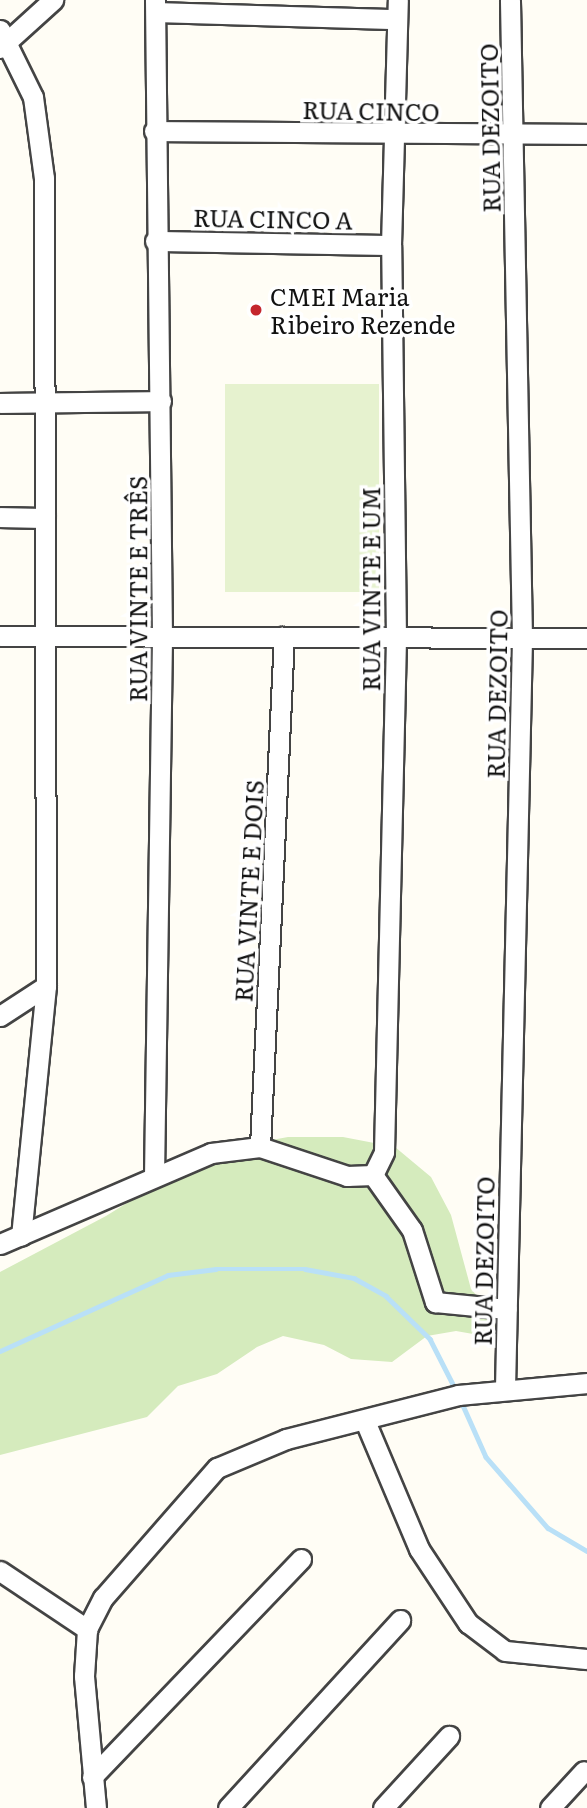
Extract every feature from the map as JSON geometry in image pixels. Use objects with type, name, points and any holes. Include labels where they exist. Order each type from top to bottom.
[{"type":"street","points":[[21,1236],[46,986],[42,636],[47,403],[40,134],[33,97],[2,40],[53,0]]},
{"type":"street","name":"RUA DEZOITO","points":[[505,1388],[522,638],[510,0]]},
{"type":"street","points":[[156,6],[397,9]]},
{"type":"street","name":"RUA VINTE E TRÊS","points":[[154,1177],[162,637],[161,401],[155,241],[156,6]]},
{"type":"street","name":"RUA VINTE E UM","points":[[373,1175],[384,1152],[396,639],[391,245],[396,135],[397,9]]},
{"type":"street","name":"RUA CINCO","points":[[154,131],[514,136],[587,134]]},
{"type":"street","name":"RUA CINCO A","points":[[155,241],[391,245]]},
{"type":"street","points":[[0,403],[161,401]]},
{"type":"street","points":[[0,517],[45,518]]},
{"type":"street","points":[[0,636],[587,638]]},
{"type":"street","name":"RUA VINTE E DOIS","points":[[260,1147],[284,637]]},
{"type":"street","points":[[0,1016],[46,986]]},
{"type":"street","points":[[0,1244],[211,1153],[260,1147],[347,1176],[373,1175],[412,1230],[435,1303],[507,1309]]},
{"type":"street","points":[[96,1808],[84,1676],[87,1629],[103,1598],[217,1468],[257,1448],[458,1395],[505,1388],[587,1383]]},
{"type":"street","points":[[365,1420],[419,1549],[468,1623],[506,1651],[587,1659]]},
{"type":"street","points":[[92,1777],[301,1559]]},
{"type":"street","points":[[0,1571],[87,1629]]},
{"type":"street","points":[[228,1808],[400,1620]]},
{"type":"street","points":[[383,1808],[449,1736]]},
{"type":"street","points":[[550,1808],[584,1771]]},
{"type":"green space","points":[[225,384],[379,384],[379,592],[225,592]]},
{"type":"green space","points":[[288,1137],[343,1137],[395,1147],[431,1177],[451,1215],[471,1289],[497,1319],[490,1337],[456,1331],[427,1336],[392,1362],[351,1359],[324,1345],[283,1336],[257,1347],[217,1374],[178,1386],[147,1417],[0,1455],[0,1272],[106,1216],[211,1151]]},
{"type":"waterway","points":[[0,1351],[168,1275],[216,1269],[305,1269],[354,1278],[386,1296],[430,1339],[456,1390]]},
{"type":"waterway","points":[[461,1401],[486,1457],[548,1528],[587,1551]]},
{"type":"place","name":"CMEI Maria Ribeiro Rezende","points":[[256,310]]}]
